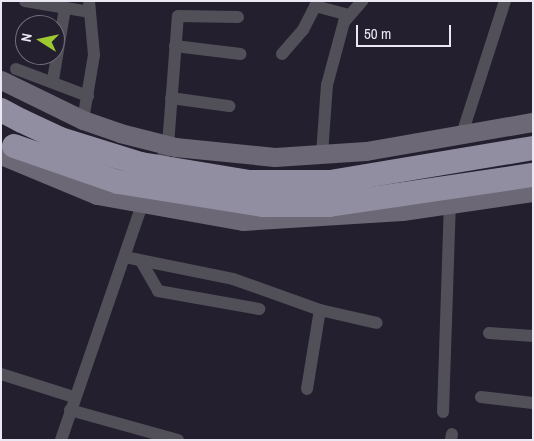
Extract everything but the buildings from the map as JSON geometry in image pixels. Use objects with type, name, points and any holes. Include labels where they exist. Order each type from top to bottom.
[{"type":"highway","points":[[11,115],[60,139],[141,164],[250,182],[330,182],[533,148]]},
{"type":"highway","points":[[5,146],[118,182],[264,205],[329,204],[533,175]]},
{"type":"street","points":[[25,1],[65,8],[89,6],[94,55],[83,120]]},
{"type":"street","points":[[322,154],[327,85],[349,15],[362,1]]},
{"type":"street","points":[[462,134],[505,1]]},
{"type":"street","points":[[282,54],[303,30],[314,6],[349,15]]},
{"type":"street","points":[[53,80],[65,8]]},
{"type":"street","points":[[62,440],[74,397],[125,257],[135,205],[164,143],[171,98],[175,46],[181,14],[238,17]]},
{"type":"street","points":[[175,46],[241,54]]},
{"type":"street","points":[[9,74],[83,120],[120,133],[164,143],[275,157],[366,151],[533,122]]},
{"type":"street","points":[[9,74],[53,80],[88,96]]},
{"type":"street","points":[[171,98],[229,106]]},
{"type":"street","points":[[5,146],[97,196],[135,205],[243,221],[450,204],[533,192]]},
{"type":"street","points":[[443,412],[450,204]]},
{"type":"street","points":[[125,257],[233,279],[320,310],[377,323]]},
{"type":"street","points":[[141,261],[158,292],[259,309]]},
{"type":"street","points":[[307,389],[320,310]]},
{"type":"street","points":[[489,333],[533,336]]},
{"type":"street","points":[[1,374],[74,397]]},
{"type":"street","points":[[481,397],[533,403]]},
{"type":"street","points":[[70,410],[178,440]]}]
